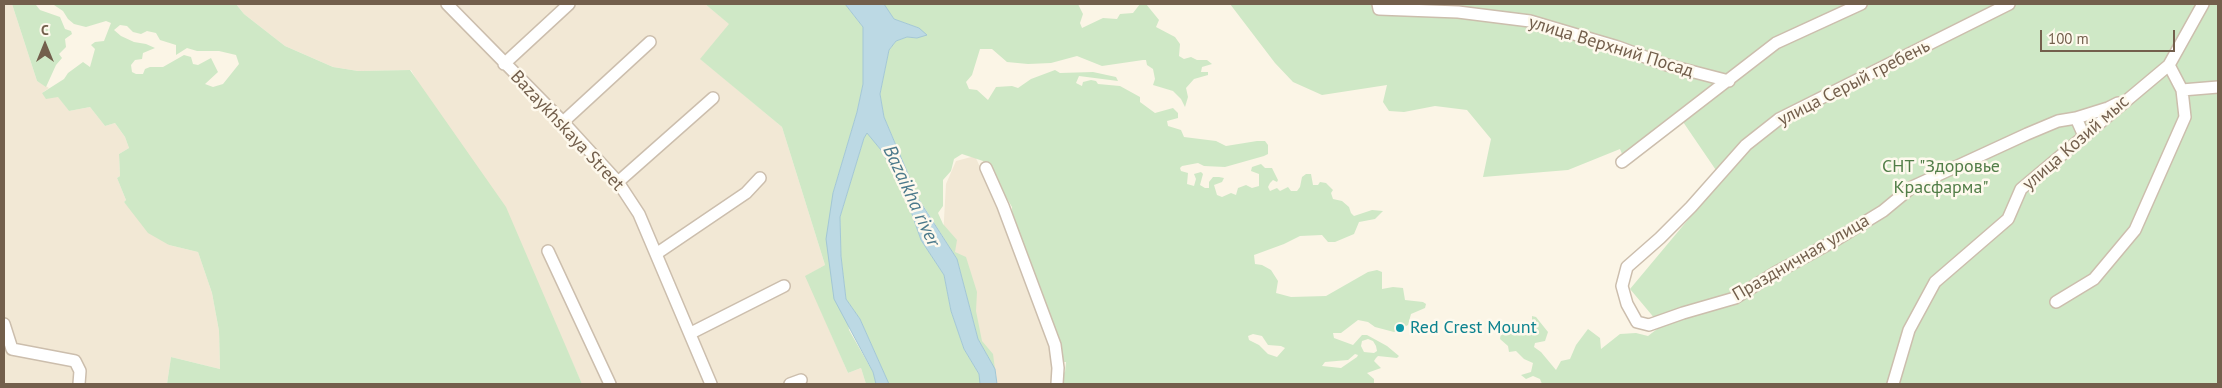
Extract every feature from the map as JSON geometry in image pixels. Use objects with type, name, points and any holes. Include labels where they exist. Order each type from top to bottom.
[{"type":"street","name":"Bazaykhskaya Street","points":[[447,4],[563,122],[618,182],[639,214],[711,384]]},
{"type":"street","points":[[504,64],[569,4]]},
{"type":"street","name":"улица Верхний Посад","points":[[1378,4],[1378,9],[1458,12],[1530,21],[1618,47],[1667,65],[1729,81]]},
{"type":"street","points":[[1622,162],[1776,43],[1861,4]]},
{"type":"street","name":"улица Серый гребень","points":[[1637,322],[1627,304],[1622,286],[1627,266],[1691,208],[1746,145],[1779,119],[2009,4]]},
{"type":"street","name":"улица Козий мыс","points":[[1893,384],[1909,330],[1935,282],[2008,219],[2021,189],[2132,94],[2169,65],[2203,4]]},
{"type":"street","points":[[563,122],[650,42]]},
{"type":"street","points":[[2056,302],[2094,279],[2135,230],[2186,117],[2182,90],[2169,65]]},
{"type":"street","points":[[2182,90],[2218,86]]},
{"type":"street","name":"Праздничная улица","points":[[1637,322],[1649,326],[1683,313],[1735,298],[1774,273],[1834,241],[1883,211],[1912,187],[2027,134],[2058,121],[2076,118],[2108,108],[2132,94]]},
{"type":"street","points":[[618,182],[713,98]]},
{"type":"street","points":[[2076,118],[2084,136]]},
{"type":"street","points":[[986,168],[1055,345],[1058,368],[1057,384]]},
{"type":"street","points":[[656,254],[746,193],[760,178]]},
{"type":"street","points":[[548,251],[610,384]]},
{"type":"street","points":[[691,333],[784,286]]},
{"type":"street","points":[[4,324],[12,349],[75,361],[80,371],[79,384]]},
{"type":"shaded area","points":[[4,4],[12,4],[37,81],[49,88],[42,93],[58,96],[69,111],[90,107],[105,126],[115,123],[125,137],[129,148],[119,154],[120,176],[117,178],[126,200],[124,202],[169,245],[198,252],[212,293],[219,331],[220,369],[171,357],[167,384],[4,384]]},
{"type":"shaded area","points":[[236,4],[705,4],[730,24],[701,59],[782,127],[825,265],[806,276],[848,373],[861,368],[866,384],[582,384],[561,337],[411,70],[358,71],[333,67],[285,46],[244,14]]},
{"type":"shaded area","points":[[975,156],[1064,351],[1064,384],[997,384],[995,369],[978,339],[957,259],[943,237],[946,184],[956,161]]},
{"type":"green space","points":[[12,4],[41,4],[36,5],[40,10],[60,17],[65,29],[71,31],[72,34],[65,39],[66,47],[59,54],[62,58],[56,65],[46,87],[37,81]]},
{"type":"green space","points":[[45,4],[236,4],[244,14],[285,46],[333,67],[358,71],[410,70],[506,207],[582,384],[167,384],[171,357],[220,369],[219,331],[212,293],[198,252],[169,245],[148,233],[124,202],[126,200],[117,178],[120,176],[119,154],[129,148],[125,137],[115,123],[105,126],[90,107],[69,111],[58,97],[46,99],[42,93],[64,79],[68,73],[83,62],[90,67],[95,49],[91,45],[95,42],[104,41],[111,23],[106,21],[86,27],[74,24],[63,11],[54,5]],"holes":[[[120,25],[127,26],[133,32],[141,34],[147,31],[156,33],[160,40],[176,45],[176,55],[187,48],[197,51],[219,51],[236,55],[239,64],[223,84],[213,87],[205,84],[218,72],[211,58],[198,65],[193,64],[191,57],[184,55],[163,67],[150,67],[145,69],[143,74],[136,74],[132,72],[131,65],[135,60],[142,59],[143,53],[155,48],[134,42],[121,36],[114,30]]]},
{"type":"green space","points":[[705,4],[845,4],[863,27],[863,84],[857,112],[833,193],[849,330],[873,372],[876,384],[866,384],[861,368],[848,373],[805,276],[825,265],[782,127],[700,59],[729,24]]},
{"type":"green space","points":[[884,4],[1078,4],[1083,14],[1080,23],[1082,28],[1103,18],[1117,19],[1120,14],[1133,13],[1140,4],[1146,4],[1159,20],[1156,27],[1175,37],[1180,44],[1179,56],[1184,59],[1191,57],[1197,60],[1207,60],[1212,64],[1202,67],[1201,72],[1208,72],[1208,75],[1194,79],[1186,88],[1188,97],[1185,107],[1181,99],[1173,91],[1153,85],[1155,79],[1153,69],[1147,65],[1146,60],[1102,66],[1077,56],[1051,63],[1028,64],[1007,62],[992,49],[980,49],[972,75],[966,82],[969,89],[977,90],[988,100],[996,87],[1012,86],[1018,88],[1031,79],[1055,70],[1060,73],[1093,72],[1116,77],[1118,81],[1079,76],[1076,83],[1082,86],[1083,82],[1091,80],[1096,81],[1098,84],[1120,86],[1140,97],[1140,102],[1155,113],[1173,108],[1178,113],[1178,118],[1167,121],[1168,126],[1181,130],[1184,137],[1216,141],[1226,146],[1257,141],[1265,141],[1268,145],[1268,154],[1225,167],[1204,166],[1198,163],[1182,166],[1180,168],[1181,171],[1188,173],[1187,184],[1194,186],[1196,179],[1194,174],[1201,172],[1203,174],[1200,185],[1209,188],[1209,182],[1213,177],[1224,178],[1222,182],[1214,185],[1217,195],[1222,197],[1231,193],[1236,195],[1238,188],[1246,185],[1252,188],[1259,186],[1259,174],[1251,171],[1252,167],[1261,164],[1265,168],[1272,168],[1278,180],[1277,182],[1273,180],[1270,183],[1268,187],[1270,191],[1277,188],[1280,191],[1288,187],[1291,191],[1297,191],[1302,177],[1306,174],[1311,174],[1313,185],[1318,185],[1320,182],[1326,183],[1333,190],[1331,193],[1333,199],[1342,201],[1349,207],[1354,216],[1372,210],[1383,211],[1375,219],[1359,222],[1354,234],[1335,242],[1328,242],[1322,235],[1300,236],[1254,255],[1255,264],[1262,265],[1271,270],[1278,281],[1276,293],[1291,297],[1326,296],[1368,272],[1377,270],[1382,272],[1382,289],[1403,288],[1405,300],[1423,302],[1426,304],[1425,308],[1411,314],[1408,325],[1394,332],[1358,320],[1341,333],[1333,333],[1334,338],[1353,345],[1362,335],[1367,335],[1387,346],[1399,356],[1397,358],[1378,356],[1376,358],[1374,361],[1381,368],[1367,373],[1374,379],[1374,384],[1060,384],[1061,374],[1065,372],[1066,362],[1062,362],[1062,351],[1013,227],[1012,207],[996,175],[983,161],[962,154],[954,159],[951,171],[943,180],[943,206],[938,213],[943,224],[957,240],[955,252],[966,257],[977,292],[976,311],[982,341],[993,354],[995,369],[978,339],[957,259],[919,199],[884,117],[880,94],[889,50],[896,41],[907,37],[917,38],[919,28],[894,19]],"holes":[[[1253,334],[1262,336],[1268,345],[1285,348],[1277,357],[1268,354],[1259,345],[1249,340],[1248,336]],[[1368,339],[1373,341],[1377,351],[1374,353],[1364,352],[1361,346],[1362,341]],[[1355,354],[1358,355],[1341,368],[1322,366],[1325,362],[1348,360]]]},
{"type":"green space","name":"СНТ \"Здоровье Красфарма\"","points":[[1230,4],[2218,4],[2218,384],[1542,384],[1540,379],[1533,376],[1526,379],[1521,375],[1531,372],[1533,363],[1524,359],[1516,351],[1509,352],[1508,346],[1500,339],[1501,332],[1528,328],[1532,324],[1532,316],[1536,317],[1548,332],[1545,341],[1535,343],[1534,347],[1541,352],[1556,370],[1561,361],[1570,359],[1576,345],[1588,329],[1600,338],[1601,349],[1620,334],[1636,333],[1648,336],[1661,326],[1630,289],[1722,179],[1679,116],[1622,154],[1620,149],[1568,170],[1483,177],[1491,139],[1467,110],[1435,106],[1404,112],[1389,111],[1383,102],[1387,85],[1322,95],[1293,82],[1275,63]]},
{"type":"green space","points":[[867,132],[881,150],[903,188],[921,240],[944,275],[951,311],[964,349],[979,374],[980,384],[889,384],[860,319],[846,299],[841,256],[840,217]]},
{"type":"water","name":"Bazaikha river","points":[[845,4],[884,4],[894,19],[919,28],[927,35],[917,38],[907,37],[896,41],[889,50],[880,94],[884,117],[919,200],[957,259],[978,339],[995,369],[997,384],[980,384],[979,374],[964,349],[951,311],[944,275],[921,240],[903,188],[881,150],[867,133],[840,217],[841,256],[846,299],[860,319],[889,384],[876,384],[873,372],[834,299],[826,239],[833,193],[857,112],[863,84],[863,27]]},
{"type":"place","name":"Red Crest Mount","points":[[1400,328]]}]
